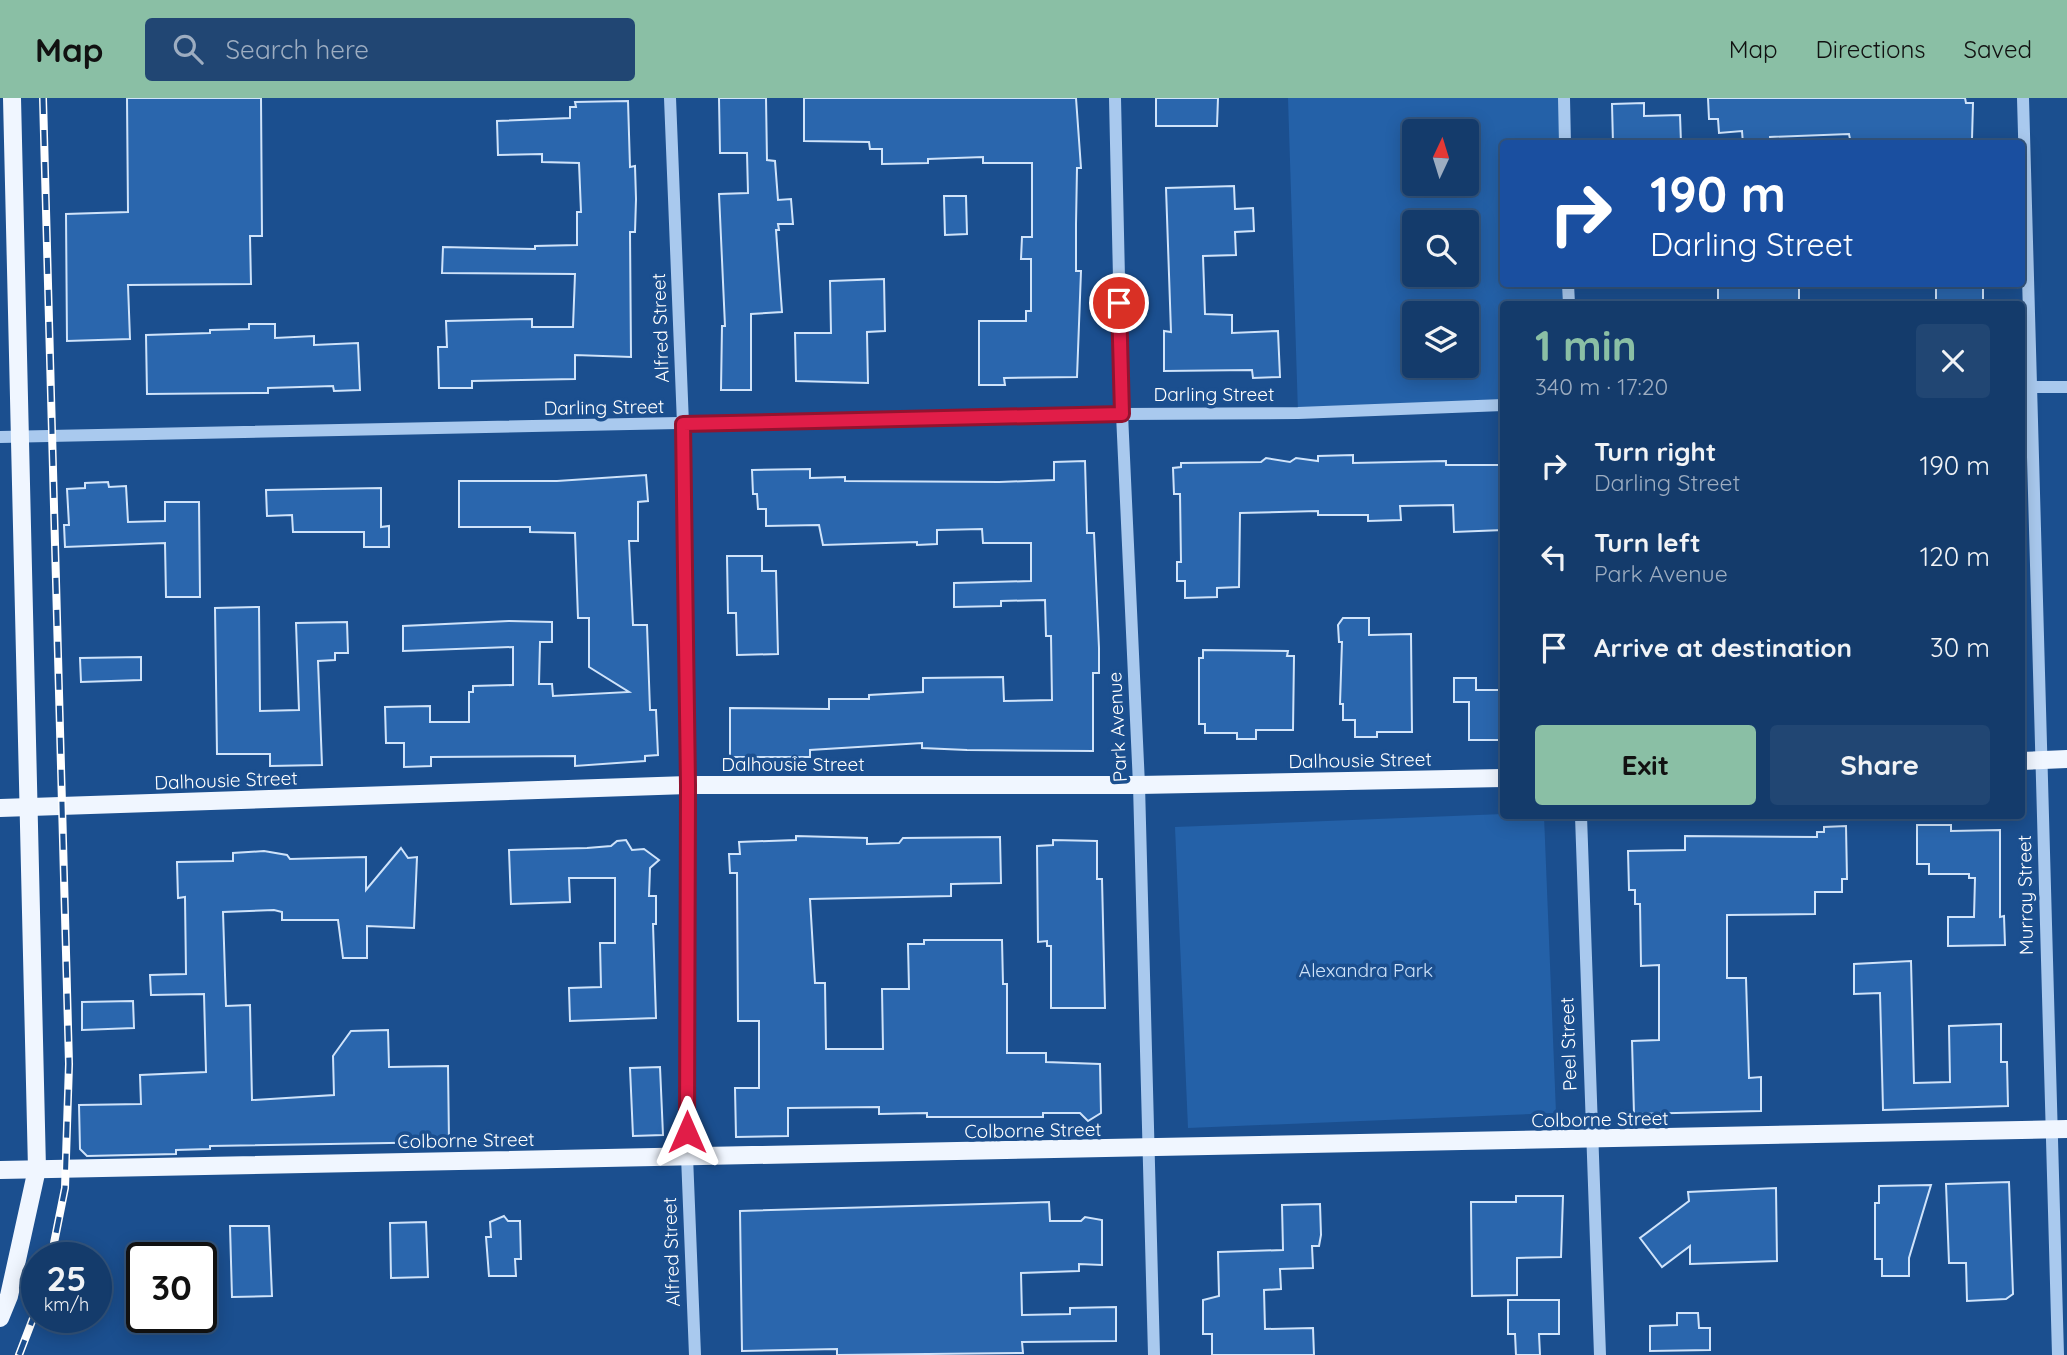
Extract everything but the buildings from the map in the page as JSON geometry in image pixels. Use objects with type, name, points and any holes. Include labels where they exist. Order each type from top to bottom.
[{"type":"main road","points":[[0,1318],[9,1296],[37,1169],[12,98]]},
{"type":"main road","points":[[2025,761],[2067,759]]},
{"type":"main road","name":"Dalhousie Street","points":[[0,808],[688,785],[1139,785],[1500,778]]},
{"type":"main road","name":"Colborne Street","points":[[0,1170],[1590,1141],[2059,1129]]},
{"type":"street","name":"Alfred Street","points":[[670,98],[683,424],[688,785],[687,1156],[695,1355]]},
{"type":"street","name":"Park Avenue","points":[[1115,98],[1122,414],[1139,785],[1154,1355]]},
{"type":"street","points":[[1564,98],[1565,140]]},
{"type":"street","name":"Murray Street","points":[[2023,98],[2024,140]]},
{"type":"street","name":"Murray Street","points":[[2025,242],[2027,387],[2041,760],[2059,1129],[2058,1355]]},
{"type":"street","points":[[2027,387],[2067,387]]},
{"type":"street","name":"Darling Street","points":[[0,437],[1122,414],[1298,413],[1500,405]]},
{"type":"street","name":"Peel Street","points":[[1581,819],[1590,1141],[1600,1355]]},
{"type":"green space","points":[[1288,98],[1564,98],[1565,140],[1500,140],[1500,287],[1568,287],[1569,301],[1500,301],[1500,405],[1298,413]]},
{"type":"green space","name":"Alexandra Park","points":[[1500,814],[1500,819],[1544,819],[1556,1113],[1188,1128],[1175,827]]},
{"type":"railway","points":[[43,98],[69,1064],[65,1188],[54,1242]]},
{"type":"railway","points":[[19,1355],[27,1333]]},
{"type":"route","points":[[687,1132],[688,785],[683,424],[1122,414],[1119,303]]}]
